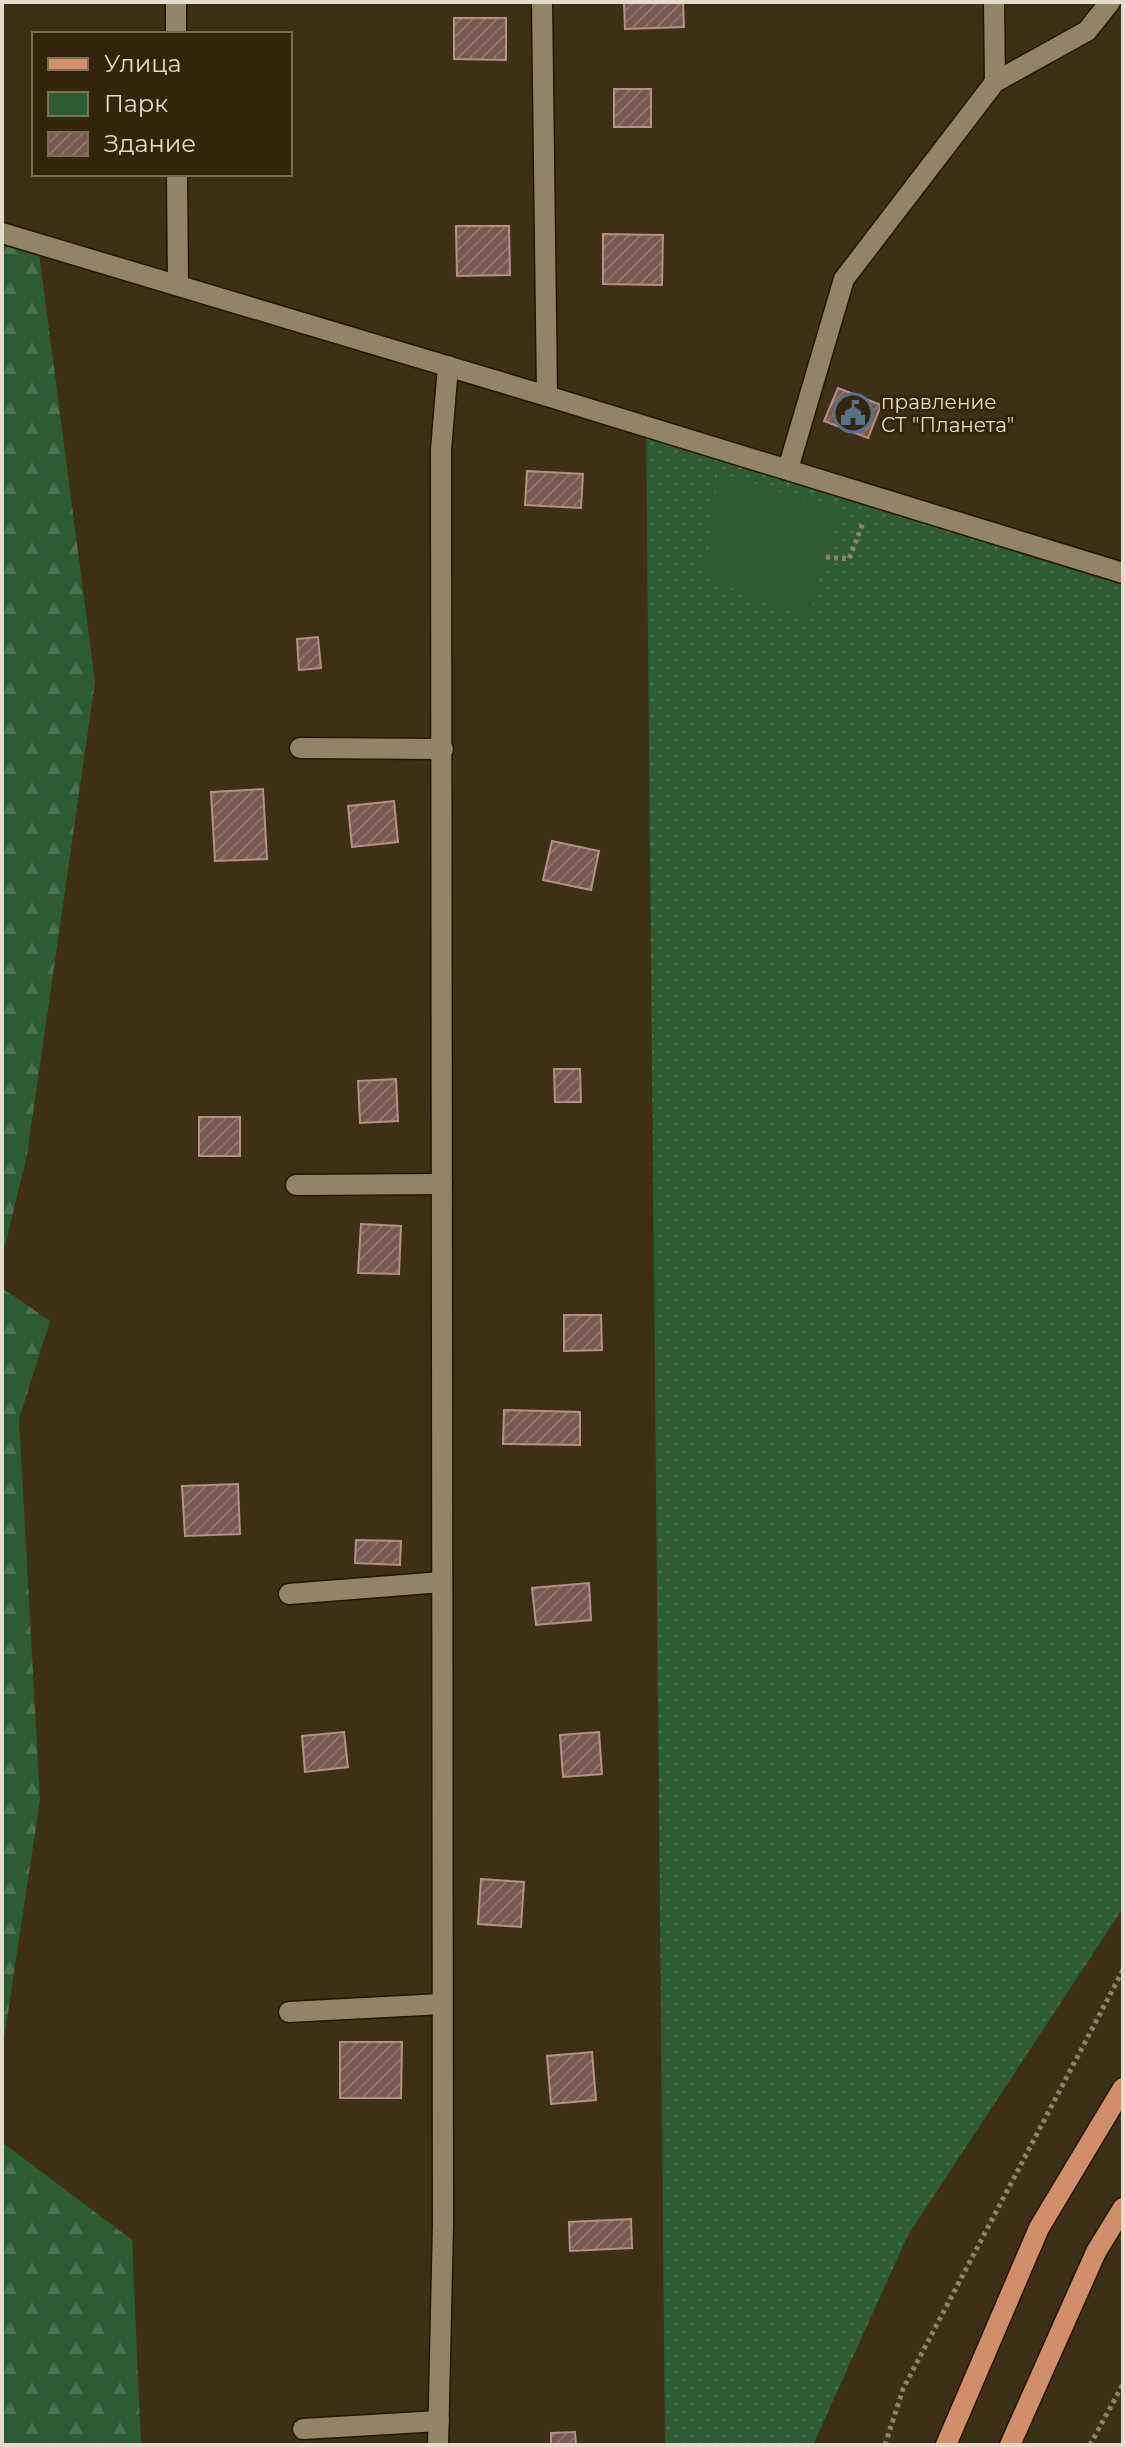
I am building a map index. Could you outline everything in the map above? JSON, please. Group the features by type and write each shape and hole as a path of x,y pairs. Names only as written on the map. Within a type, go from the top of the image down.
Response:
{"main road":[{"path":"946,2445 1039,2228 1123,2088"},
{"path":"1010,2445 1096,2252 1123,2208"}],"street":[{"path":"176,2 176,32"},
{"path":"542,2 547,396"},
{"path":"994,2 995,82"},
{"path":"788,469 844,279 995,82 1087,31 1110,2"},
{"path":"177,176 178,285"},
{"path":"2,233 1123,573"},
{"path":"438,2445 443,2225 441,450 448,366"},
{"path":"300,748 443,749"},
{"path":"296,1185 442,1184"},
{"path":"289,1594 442,1582"},
{"path":"289,2012 442,2004"},
{"path":"303,2429 439,2421"}],"path":[{"path":"826,557 849,559 873,496"},
{"path":"885,2445 903,2389 1123,1970"},
{"path":"1090,2445 1123,2384"}],"green space":[{"path":"2,245 39,253 95,682 27,1155 2,1258"},
{"path":"646,426 1123,573 1123,1908 908,2235 813,2445 665,2445"},
{"path":"718,472 840,510 808,618 705,577"},
{"path":"2,1288 50,1321 19,1419 40,1800 2,2052"},
{"path":"2,2142 132,2240 141,2445 2,2445"}],"building":[{"path":"624,2 683,2 684,27 625,29"},
{"path":"454,18 506,18 506,60 454,59"},
{"path":"614,89 651,89 651,127 614,127"},
{"path":"456,226 509,226 510,275 457,276"},
{"path":"603,234 663,235 662,285 603,284"},
{"name":"правление СТ \"Планета\"","path":"838,388 881,405 868,438 824,421"},
{"path":"527,471 583,474 581,508 525,505"},
{"path":"318,637 321,668 299,670 297,639"},
{"path":"263,789 267,859 215,861 211,792"},
{"path":"394,801 398,842 352,847 348,806"},
{"path":"552,841 599,851 591,890 543,880"},
{"path":"554,1069 580,1069 581,1102 555,1102"},
{"path":"396,1079 398,1121 360,1123 358,1081"},
{"path":"199,1117 240,1117 240,1156 199,1156"},
{"path":"361,1224 401,1226 399,1274 358,1273"},
{"path":"564,1315 601,1315 602,1350 564,1351"},
{"path":"504,1410 580,1412 580,1445 503,1444"},
{"path":"238,1484 240,1534 185,1536 182,1486"},
{"path":"356,1540 401,1541 400,1565 355,1563"},
{"path":"589,1583 591,1620 536,1625 532,1588"},
{"path":"344,1732 348,1767 305,1772 302,1736"},
{"path":"599,1732 602,1774 563,1777 560,1735"},
{"path":"481,1879 524,1882 521,1927 478,1924"},
{"path":"340,2042 402,2042 401,2098 340,2098"},
{"path":"592,2052 596,2100 551,2104 547,2056"},
{"path":"631,2219 632,2248 570,2251 569,2222"},
{"path":"575,2432 576,2445 551,2445 551,2433"}],"place":[{"name":"правление СТ \"Планета\"","path":"853,413"}]}
